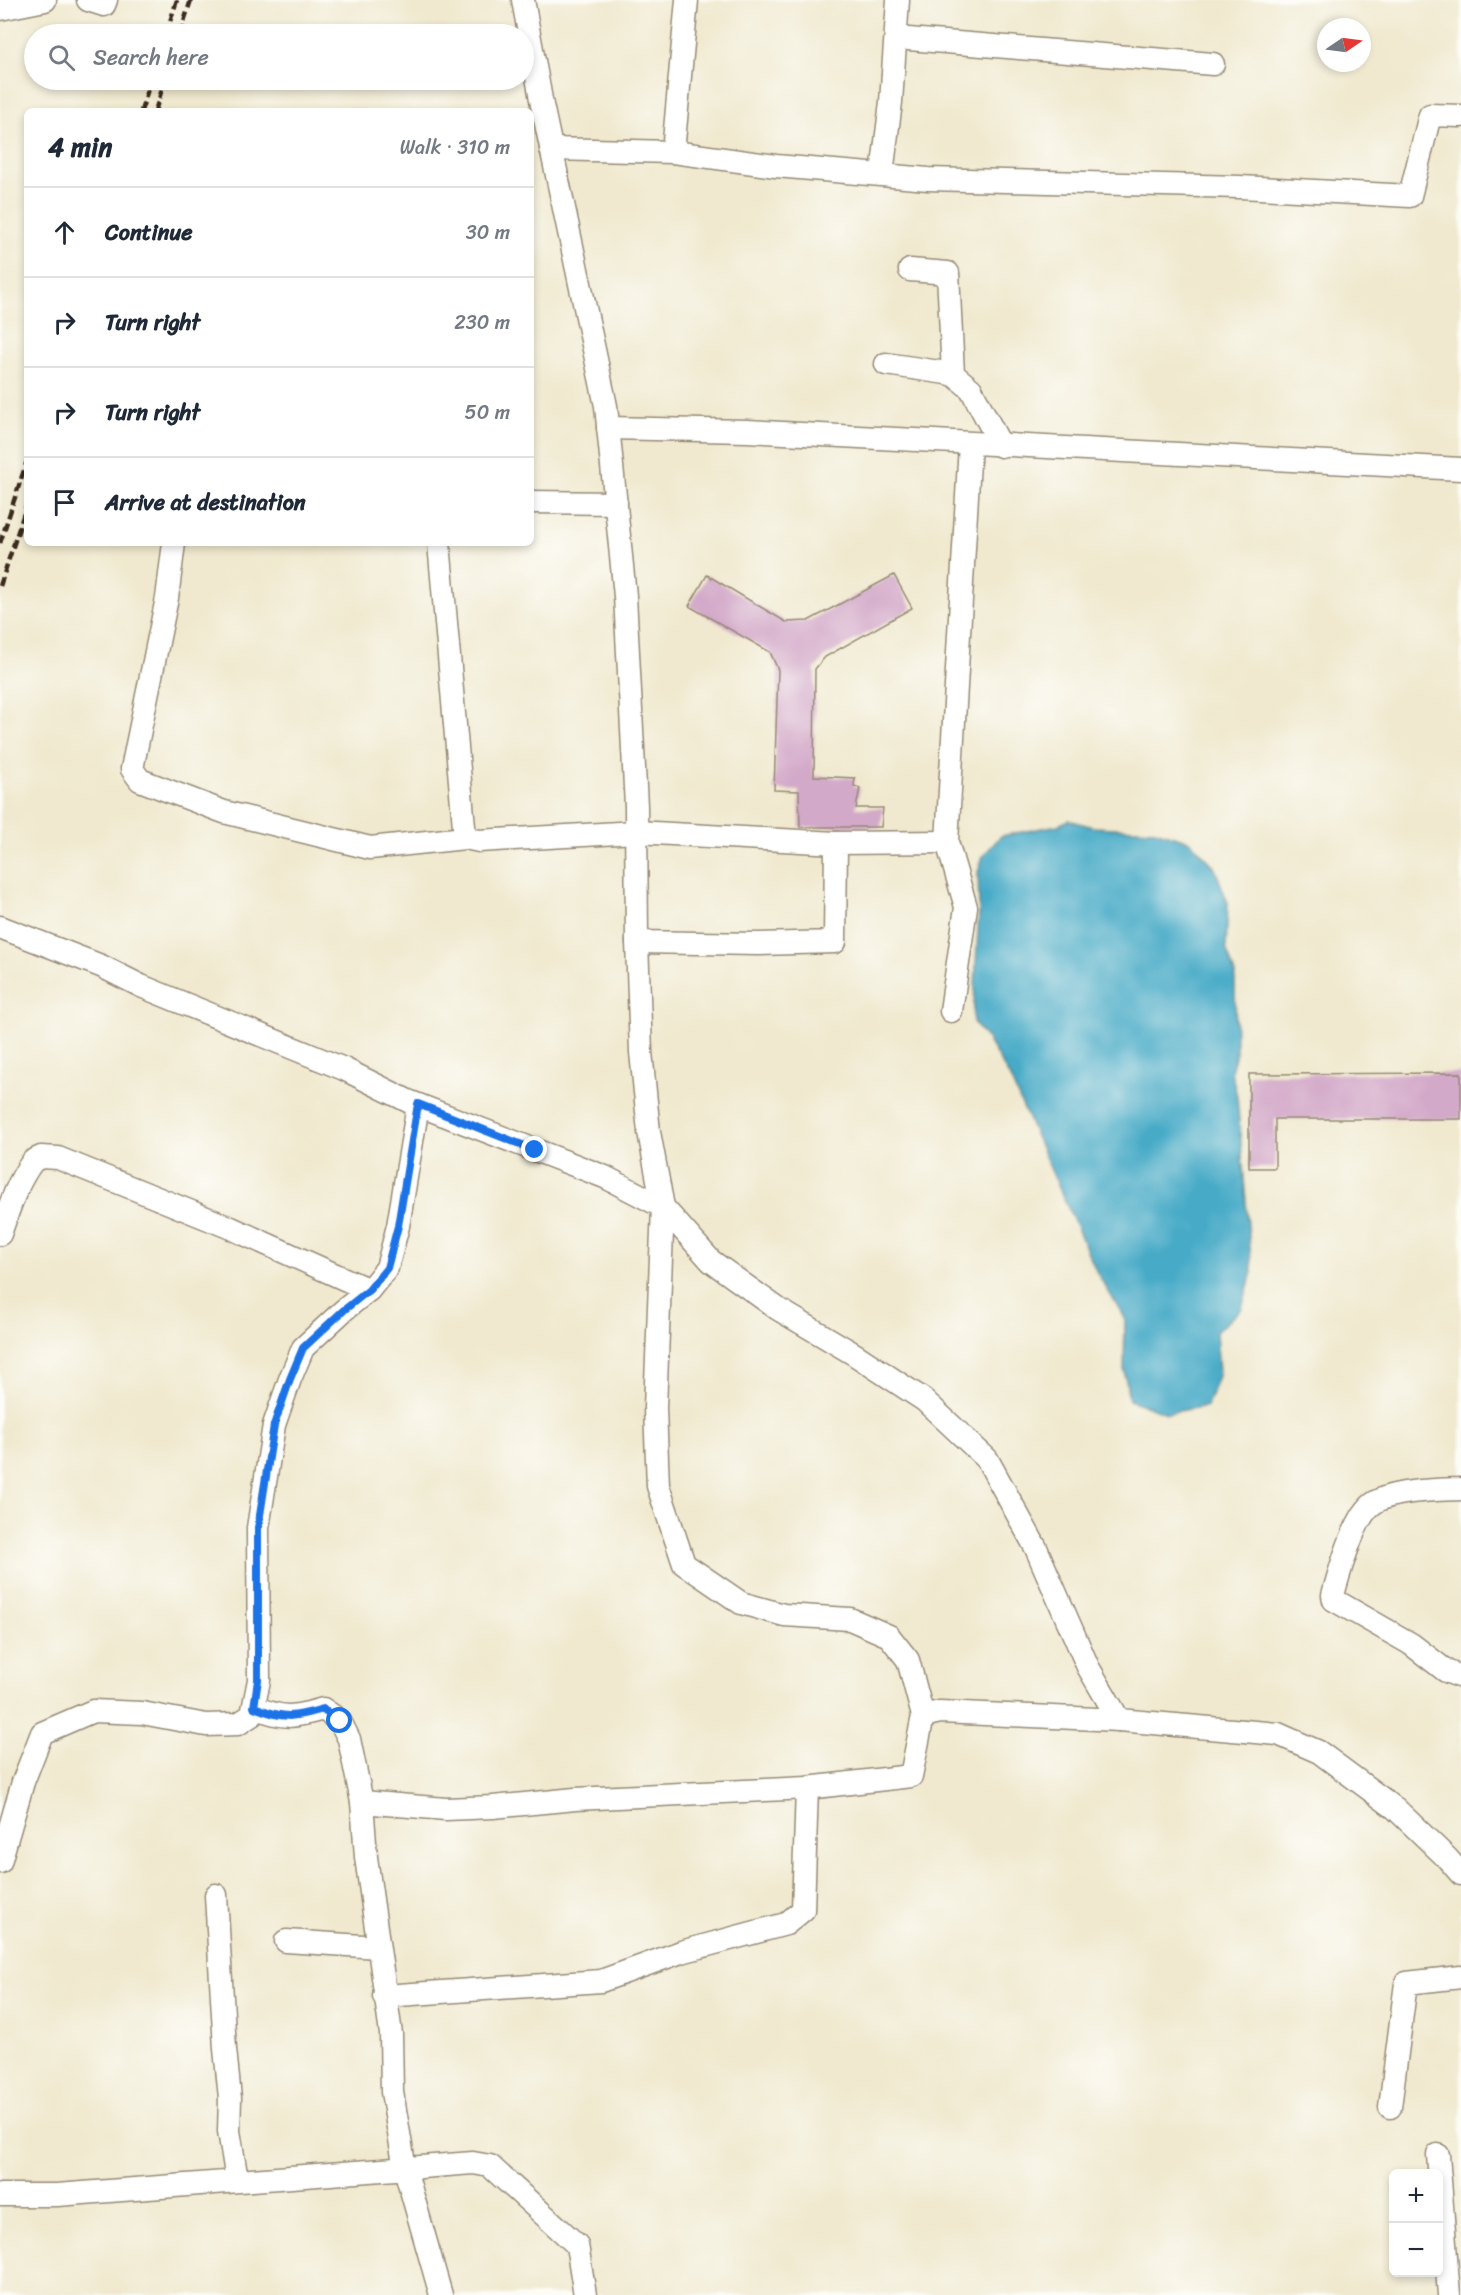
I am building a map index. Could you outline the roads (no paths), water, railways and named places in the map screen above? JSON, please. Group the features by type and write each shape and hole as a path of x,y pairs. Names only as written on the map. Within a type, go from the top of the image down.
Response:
{"street":[{"path":"0,9 45,0"},
{"path":"88,0 104,5 106,0"},
{"path":"523,0 528,24"},
{"path":"673,152 687,0"},
{"path":"882,174 891,102 898,0"},
{"path":"896,38 1213,64"},
{"path":"362,1802 446,1809 575,1799 807,1788 911,1776 923,1716 908,1660 889,1636 850,1619 784,1615 741,1603 684,1564 658,1486 655,1408 663,1207 649,1132 642,1064 637,942 636,832 625,596 606,406 534,59"},
{"path":"551,149 673,152 776,166 928,179 1240,187 1410,196 1430,115 1461,116"},
{"path":"910,270 948,273 953,374"},
{"path":"886,364 953,374 971,389 1001,446"},
{"path":"608,428 747,431 1461,469"},
{"path":"951,1011 966,907 947,842 970,444"},
{"path":"534,502 616,503"},
{"path":"174,546 167,598 132,770 140,780 224,813 370,848 465,838 480,841 636,832 836,843 947,842"},
{"path":"439,546 465,838"},
{"path":"637,942 758,944 835,942 836,843"},
{"path":"0,927 101,966 141,986 344,1069 418,1104 605,1177 663,1207 711,1261 778,1310 854,1354 924,1400 987,1458 1036,1548 1088,1667 1119,1720"},
{"path":"1,1854 23,1782 42,1732 93,1712 142,1713 206,1725 238,1724 252,1715 258,1680 258,1528 274,1425 303,1348 369,1290 387,1268 398,1226 418,1104"},
{"path":"0,1234 26,1170 33,1161 50,1156 231,1228 369,1290"},
{"path":"1461,1489 1406,1493 1375,1501 1365,1510 1353,1536 1333,1596 1334,1600 1411,1644 1446,1671 1461,1677"},
{"path":"254,1707 278,1717 300,1716 323,1709 340,1721 349,1739 362,1802 366,1857 391,2034 392,2092 405,2169 441,2295"},
{"path":"923,1716 940,1712 1119,1720 1278,1734 1319,1752 1396,1809 1461,1874"},
{"path":"384,1996 601,1981 681,1952 786,1924 803,1910 807,1788"},
{"path":"216,1895 230,2098 229,2131 237,2180"},
{"path":"286,1941 378,1947"},
{"path":"1390,2107 1406,1983 1461,1977"},
{"path":"1438,2155 1449,2295"},
{"path":"0,2195 57,2195 473,2163 490,2166 577,2245 585,2295"}],"water":[{"path":"1069,820 1093,827 1155,830 1190,841 1214,866 1228,903 1226,948 1235,974 1236,1053 1231,1071 1237,1096 1252,1272 1242,1308 1216,1332 1219,1373 1207,1406 1167,1413 1129,1400 1124,1369 1125,1318 1097,1273 1009,1076 987,1039 973,1022 979,909 978,872 983,856 1001,836 1058,825"}],"railway":[{"path":"169,24 177,0"},
{"path":"183,24 191,0"},
{"path":"142,108 148,90"},
{"path":"156,108 162,90"},
{"path":"0,543 24,470"},
{"path":"0,586 24,513"}]}
